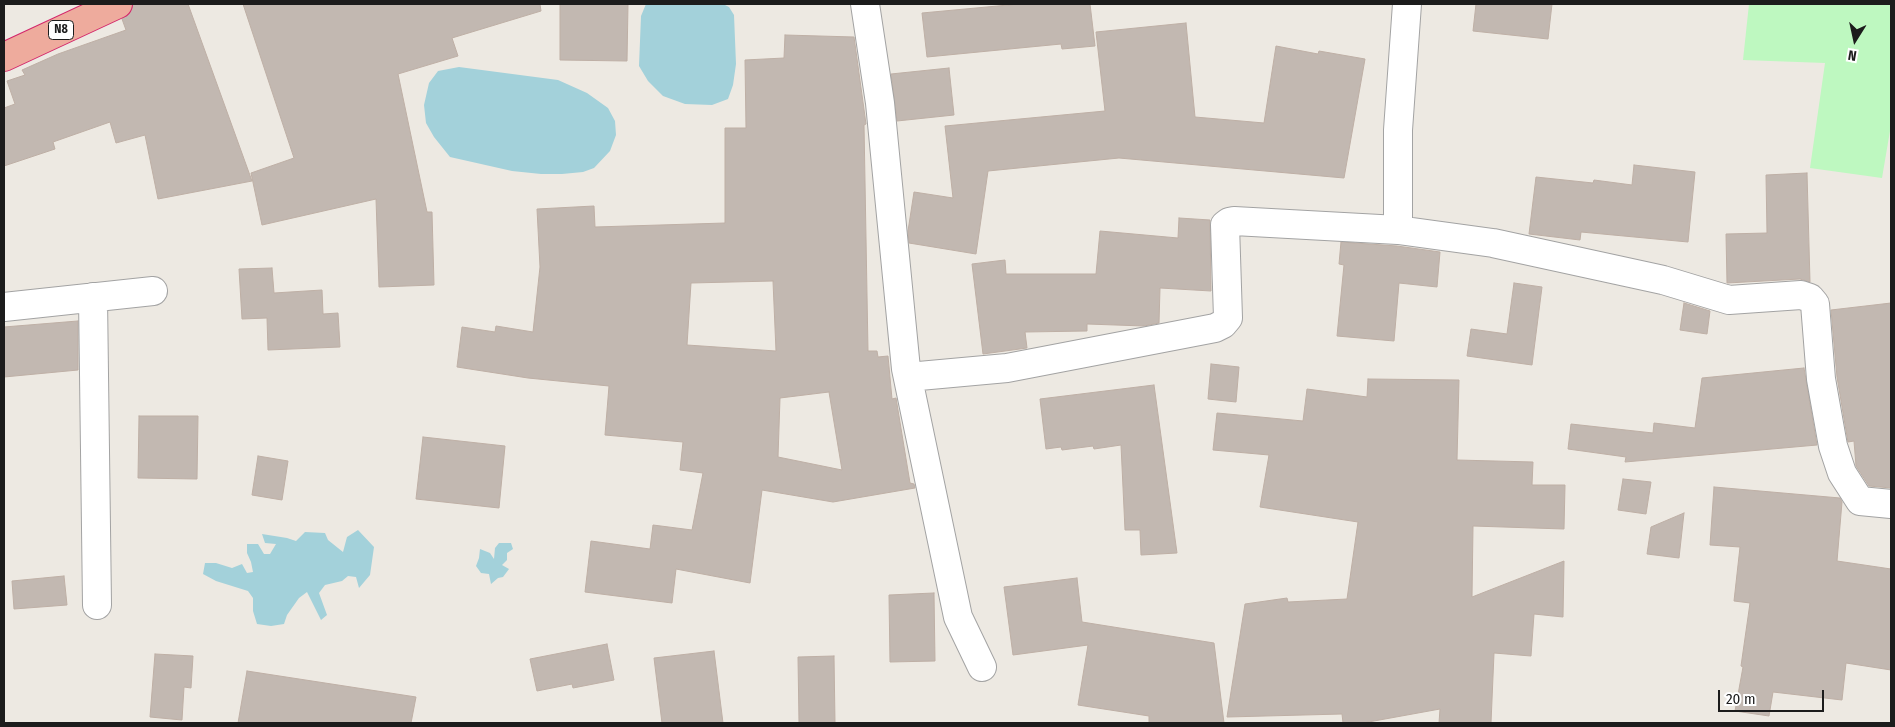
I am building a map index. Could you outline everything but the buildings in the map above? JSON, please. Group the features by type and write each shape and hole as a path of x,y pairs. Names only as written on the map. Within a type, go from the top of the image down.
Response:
{"highway":[{"name":"N8","path":"4,57 118,4"}],"street":[{"path":"865,4 880,103 908,377 958,617 982,667"},
{"path":"1398,230 1398,130 1408,4"},
{"path":"908,377 1007,368 1216,328 1228,318 1225,226 1234,220 1398,230 1502,245 1663,280 1729,300 1801,295 1810,298 1814,304 1822,378 1833,446 1842,472 1860,501 1891,504"},
{"path":"4,306 154,291"},
{"path":"93,297 96,605"}],"green space":[{"path":"1749,4 1891,4 1891,125 1882,178 1810,168 1825,63 1743,60"}],"water":[{"path":"646,4 723,4 729,7 734,15 736,64 733,85 728,99 712,105 685,104 663,96 648,81 639,66 641,16"},
{"path":"459,67 558,80 587,93 608,108 615,121 616,135 610,151 594,168 583,172 562,174 512,171 450,157 434,137 426,123 424,105 429,83 438,71"},
{"path":"358,530 374,547 370,575 359,588 356,577 348,576 342,581 325,585 319,593 327,615 321,620 307,592 299,598 287,615 284,624 271,626 257,624 253,611 253,598 248,591 216,581 203,574 205,563 216,563 232,568 242,564 247,573 253,572 247,553 247,544 258,544 264,554 270,554 276,544 265,543 262,534 296,541 305,532 325,533 328,540 343,552 347,537"},
{"path":"499,543 511,543 513,549 507,553 507,560 502,565 509,569 503,577 498,578 491,584 489,574 481,573 476,566 480,549 490,553 494,559 495,548"}]}
